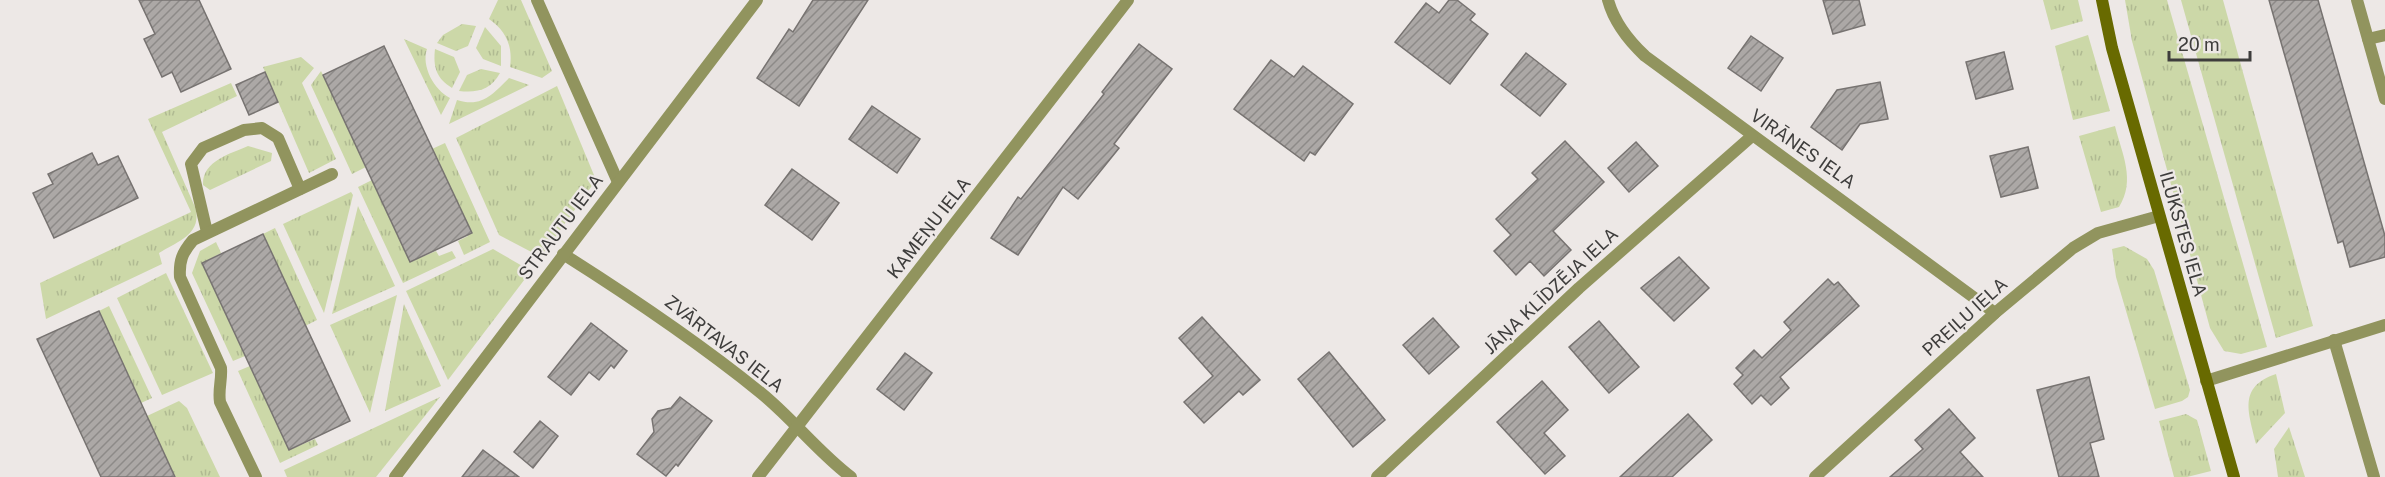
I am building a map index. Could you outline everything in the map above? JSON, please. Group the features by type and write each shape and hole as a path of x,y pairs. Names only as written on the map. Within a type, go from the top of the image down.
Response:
{"street":[{"path":"537,0 618,182"},
{"name":"STRAUTU IELA","path":"394,477 757,0"},
{"name":"KAMEŅU IELA","path":"758,477 1128,0"},
{"name":"VIRĀNES IELA","path":"1608,0 1611,14 1634,46 1752,136 1838,196 1995,312"},
{"name":"ILŪKSTES IELA","path":"2102,0 2112,48 2234,477"},
{"path":"2357,0 2385,99"},
{"path":"2368,39 2385,35"},
{"path":"207,232 191,164 203,148 244,130 262,128 278,138 300,189"},
{"name":"JĀŅA KLĪDZĒJA IELA","path":"1377,477 1579,288 1752,136"},
{"path":"256,477 220,402 218,389 222,378 221,368 180,277 179,264 183,252 193,240 332,174"},
{"name":"PREIĻU IELA","path":"1815,477 1995,312 2073,248 2098,233 2159,216"},
{"name":"ZVĀRTAVAS IELA","path":"563,254 654,311 761,393 799,427 827,459 850,477"},
{"path":"2206,381 2385,325"},
{"path":"2334,340 2374,477"}],"green space":[{"path":"498,0 521,0 552,71 542,78 510,67 511,59 507,40 500,29 489,19"},
{"path":"2043,0 2078,0 2083,21 2051,30"},
{"path":"2125,0 2167,0 2267,347 2241,354 2224,351 2210,328 2132,41"},
{"path":"2181,0 2223,0 2313,326 2276,338"},
{"path":"462,24 476,26 468,46 456,51 437,43 443,35"},
{"path":"485,27 501,46 501,66 483,59 476,48"},
{"path":"2088,35 2110,111 2073,120 2055,46"},
{"path":"404,39 427,49 426,63 430,77 450,98 441,115"},
{"path":"435,49 454,57 460,72 452,88 442,80 437,72"},
{"path":"301,57 314,68 302,83 336,159 309,173 263,67"},
{"path":"481,69 500,73 488,87 459,91 467,75"},
{"path":"321,71 366,167 352,174 311,85"},
{"path":"509,78 529,85 449,124 457,100 480,101 492,94"},
{"path":"231,83 237,96 162,132 195,207 197,216 192,230 187,236 159,253 162,264 46,319 40,283 191,212 148,119"},
{"path":"557,86 596,180 541,257 499,235 456,138"},
{"path":"2115,126 2126,167 2127,187 2119,207 2101,212 2079,136"},
{"path":"445,143 490,242 464,255 458,241 468,236 432,149"},
{"path":"248,146 272,153 271,161 210,190 203,185 207,170 212,164"},
{"path":"372,180 410,262 436,251 439,256 452,251 456,258 403,283 358,187"},
{"path":"351,192 353,195 324,313 283,224"},
{"path":"358,206 395,286 332,314"},
{"path":"275,228 317,320 305,326 263,234"},
{"path":"216,242 221,253 202,263 245,356 233,361 192,273 200,251"},
{"path":"2124,246 2147,259 2154,270 2190,390 2188,397 2182,401 2155,409 2116,277 2112,249"},
{"path":"493,249 531,271 448,380 406,291"},
{"path":"166,273 213,373 162,395 117,298"},
{"path":"397,295 370,413 330,325"},
{"path":"404,304 441,386 385,411"},
{"path":"109,306 152,398 141,403 99,311"},
{"path":"250,366 289,450 315,439 318,445 280,463 238,371"},
{"path":"2276,374 2285,413 2256,444 2249,412 2251,394 2255,386"},
{"path":"440,397 376,477 287,477 284,470"},
{"path":"179,401 187,408 220,477 175,477 147,416"},
{"path":"2186,414 2197,420 2211,471 2187,477 2174,477 2159,421"},
{"path":"2289,427 2305,477 2278,477 2274,449"}],"building":[{"path":"139,0 199,0 231,69 181,92 172,72 162,77 144,39 155,34"},
{"path":"813,0 868,0 799,106 757,78 789,29 793,32"},
{"path":"1449,0 1457,0 1475,14 1470,20 1488,34 1450,84 1395,42 1426,3 1439,13"},
{"path":"1823,0 1859,0 1865,25 1833,34"},
{"path":"2269,0 2318,0 2385,236 2385,257 2350,267 2343,241 2338,243"},
{"path":"1751,36 1783,58 1761,91 1728,68"},
{"path":"1139,44 1172,69 1114,144 1119,148 1078,199 1063,187 1018,255 991,238 1018,197 1021,199 1104,94 1102,92"},
{"path":"384,46 472,233 410,262 323,75"},
{"path":"2004,52 2013,89 1976,99 1966,62"},
{"path":"1526,53 1566,84 1540,116 1501,85"},
{"path":"1271,60 1294,77 1303,66 1353,104 1315,155 1310,152 1304,161 1234,109"},
{"path":"265,72 278,102 249,115 236,85"},
{"path":"1880,82 1888,119 1860,124 1842,150 1811,127 1837,90"},
{"path":"872,106 920,139 897,173 849,139"},
{"path":"1565,141 1604,182 1553,231 1571,250 1544,276 1530,261 1516,275 1494,251 1511,235 1496,219 1538,179 1532,173"},
{"path":"1636,142 1658,166 1629,192 1608,168"},
{"path":"2028,147 2038,188 2001,197 1990,156"},
{"path":"92,153 98,165 118,156 138,198 54,238 33,193 53,184 48,174"},
{"path":"792,169 839,203 812,240 765,205"},
{"path":"263,234 350,421 289,450 202,263"},
{"path":"1679,257 1709,288 1674,321 1641,288"},
{"path":"1828,279 1834,285 1838,282 1859,306 1780,377 1789,388 1771,405 1761,395 1752,404 1734,384 1743,375 1736,368 1754,350 1762,358 1791,330 1784,322"},
{"path":"99,311 175,477 101,477 37,339"},
{"path":"1202,317 1260,380 1243,395 1239,391 1204,423 1184,402 1213,376 1179,338"},
{"path":"1433,318 1459,347 1429,374 1403,345"},
{"path":"1599,321 1639,367 1609,393 1569,347"},
{"path":"591,323 627,351 614,368 611,365 599,380 589,372 571,395 548,377"},
{"path":"1329,352 1385,420 1353,447 1298,379"},
{"path":"905,353 932,373 904,410 877,389"},
{"path":"2089,377 2104,439 2090,443 2099,477 2059,477 2037,390"},
{"path":"1542,381 1568,410 1544,433 1565,456 1545,474 1497,422"},
{"path":"680,397 712,421 678,466 676,464 666,476 637,454 654,432 652,419 658,411 671,408"},
{"path":"1949,409 1975,438 1960,452 1983,477 1890,477 1923,449 1915,440"},
{"path":"1688,414 1712,440 1672,477 1620,477"},
{"path":"540,421 558,436 533,468 514,452"},
{"path":"483,450 519,477 462,477"}]}
